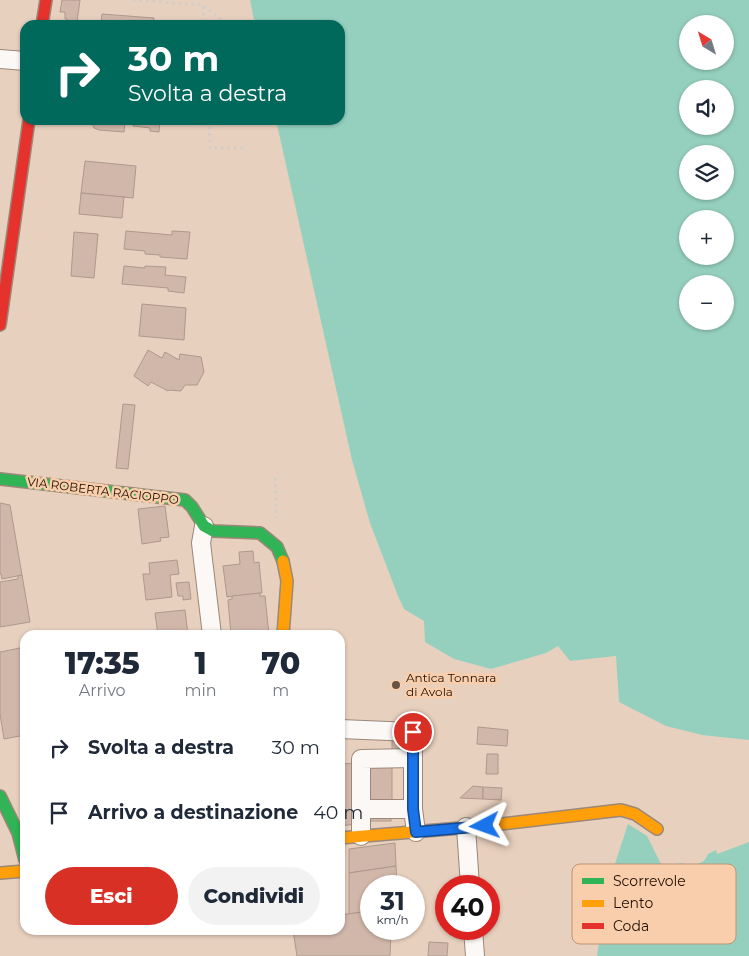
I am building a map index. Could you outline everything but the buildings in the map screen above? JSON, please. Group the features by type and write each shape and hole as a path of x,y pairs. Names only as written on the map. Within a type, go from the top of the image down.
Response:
{"street":[{"path":"43,20 46,0"},
{"path":"0,58 20,60"},
{"path":"0,325 28,125"},
{"name":"VIA ROBERTA RACIOPPO","path":"0,479 185,500 192,507 204,526"},
{"path":"211,630 201,543 204,526 213,531 260,533 276,546 282,556 287,581 283,630"},
{"path":"345,729 413,732 413,809 416,832"},
{"path":"361,836 361,759 413,758"},
{"path":"0,796 20,841"},
{"path":"361,809 413,809"},
{"path":"345,838 485,826 621,810 635,814 657,829"},
{"path":"466,827 469,875"},
{"path":"0,873 20,871"},
{"path":"474,940 475,956"}],"path":[{"path":"133,0 203,5 222,20"},
{"path":"203,5 204,20"},
{"path":"209,125 210,148 246,148"},
{"path":"275,478 276,546"}],"water":[{"path":"250,0 749,0 749,740 702,735 666,726 619,702 616,656 570,661 558,646 546,653 491,669 454,659 425,642 424,621 404,609 370,523 352,460 277,125 345,125 345,20 254,20"},
{"path":"628,824 647,836 661,864 615,864"},
{"path":"749,842 749,956 597,956 599,944 736,944 736,864 697,864 704,861 708,854 716,850 717,854"}],"traffic: fast":[{"path":"0,479 185,500 192,507 204,526 213,531 260,533 277,547 283,561"},
{"path":"0,796 20,841"}],"traffic: slow":[{"path":"283,561 287,581 283,630"},
{"path":"345,838 485,826 621,810 635,814 657,829"},
{"path":"0,873 20,871"}],"traffic: jam":[{"path":"43,20 46,0"},
{"path":"0,325 28,125"}],"place":[{"name":"Antica Tonnara di Avola","path":"396,685"}],"route":[{"path":"413,732 413,809 416,832 485,826"}]}
